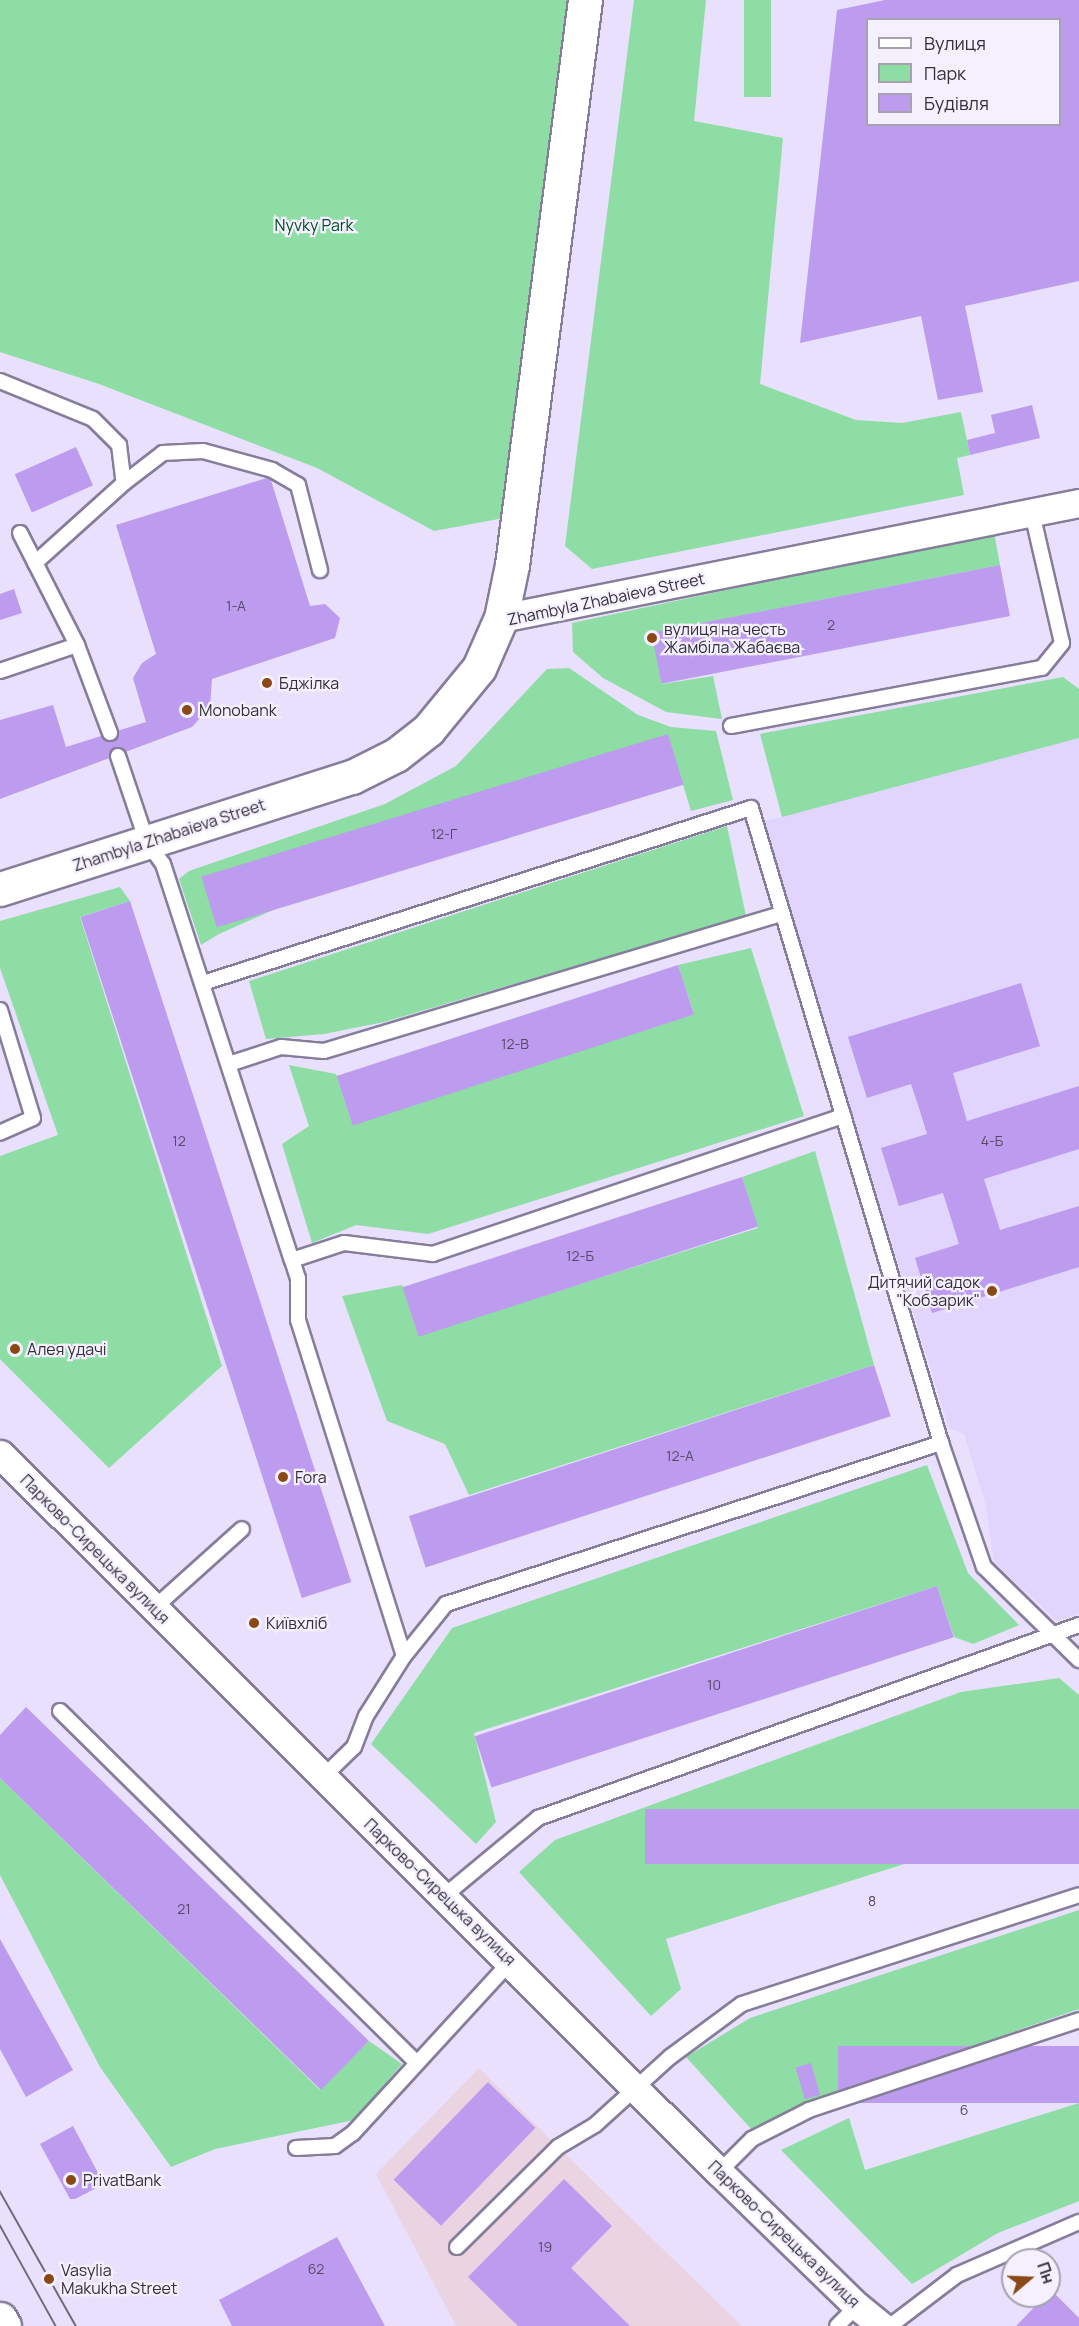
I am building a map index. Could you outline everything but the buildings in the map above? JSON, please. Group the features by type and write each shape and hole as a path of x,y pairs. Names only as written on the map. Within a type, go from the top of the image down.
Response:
{"street":[{"path":"501,618 514,554 585,0"},
{"name":"Zhambyla Zhabaieva Street","path":"0,889 352,777 396,755 428,730 479,668 501,618 1079,503"},
{"name":"Парково-Сирецька вулиця","path":"0,1454 443,1897 511,1961 719,2172 857,2306 882,2326"},
{"path":"0,2319 4,2326"}],"lane":[{"path":"0,381 93,418 120,445 124,483"},
{"path":"35,563 124,483 163,453 203,451 272,470 298,485 320,570"},
{"path":"731,726 1042,668 1062,643 1032,513"},
{"path":"20,534 77,645 110,733"},
{"path":"0,672 77,645"},
{"path":"118,756 147,842 163,864 298,1278 298,1320 404,1656"},
{"path":"203,983 751,808 780,914 941,1443 984,1567 1079,1660"},
{"path":"229,1064 281,1047 324,1051 780,914"},
{"path":"0,1010 33,1118 0,1133"},
{"path":"292,1260 344,1243 433,1254 843,1116"},
{"path":"323,1777 354,1747 366,1716 404,1656 446,1604 941,1443"},
{"path":"154,1608 242,1529"},
{"path":"443,1897 538,1818 1079,1625"},
{"path":"60,1711 417,2063"},
{"path":"457,2247 558,2147 595,2125 670,2056 742,2004 1079,1895"},
{"path":"296,2148 334,2146 352,2133 511,1961"},
{"path":"719,2172 752,2139 809,2110 1079,2020"},
{"path":"890,2326 957,2275 1079,2222"},
{"path":"837,2326 857,2306"}],"shaded area":[{"name":"Дитячий садок \"Кобзарик\"","path":"1079,738 1079,1613 1057,1621 994,1562 986,1506 964,1434 949,1428 762,822"},
{"path":"479,2068 742,2326 456,2326 376,2174"}],"green space":[{"name":"Nyvky Park","path":"0,0 569,0 504,518 434,531 317,468 99,384 0,352"},
{"path":"634,0 706,0 694,121 783,138 760,384 856,420 902,423 961,412 970,455 957,458 964,495 592,569 565,546"},
{"path":"744,0 771,0 771,97 744,97"},
{"path":"994,533 1000,565 652,633 662,684 713,676 722,719 666,712 603,678 573,652 572,623"},
{"path":"569,668 638,715 671,727 716,731 733,800 691,811 668,735 219,934 201,945 179,879 189,871 385,804 456,766 547,669"},
{"path":"1063,677 1079,689 1079,738 782,817 760,734"},
{"path":"727,826 746,916 384,1022 324,1034 266,1039 249,981"},
{"path":"120,887 130,901 80,917 222,1366 109,1468 0,1359 0,1156 58,1135 0,968 0,921"},
{"path":"751,948 804,1116 428,1234 356,1225 312,1243 282,1144 309,1126 289,1065 336,1074 352,1123 694,1014 678,965"},
{"path":"815,1151 874,1365 469,1495 445,1444 387,1421 342,1296 402,1285 418,1335 758,1228 742,1177"},
{"path":"927,1465 968,1573 1019,1625 973,1644 954,1637 937,1586 474,1733 496,1822 476,1844 371,1744 452,1628"},
{"path":"1059,1678 1079,1695 1079,1809 666,1939 681,1989 651,2016 519,1872 555,1840 961,1692"},
{"path":"0,1778 320,2090 369,2041 402,2064 354,2120 215,2149 171,2167 100,2067 0,1875"},
{"path":"1079,1910 1079,2009 808,2103 752,2130 686,2057 750,2018"},
{"path":"1079,2103 1079,2201 998,2233 912,2284 781,2150 849,2118 865,2170"}],"tram line":[{"path":"0,2191 76,2326"},
{"path":"0,2225 56,2326"}],"place":[{"name":"вулиця на честь Жамбіла Жабаєва","path":"652,638"},
{"name":"Бджілка","path":"267,683"},
{"name":"Monobank","path":"187,710"},
{"name":"Дитячий садок \"Кобзарик\"","path":"992,1291"},
{"name":"Алея удачі","path":"15,1349"},
{"name":"Fora","path":"283,1477"},
{"name":"Київхліб","path":"254,1623"},
{"name":"PrivatBank","path":"71,2180"},
{"name":"Vasylia Makukha Street","path":"49,2279"}]}
